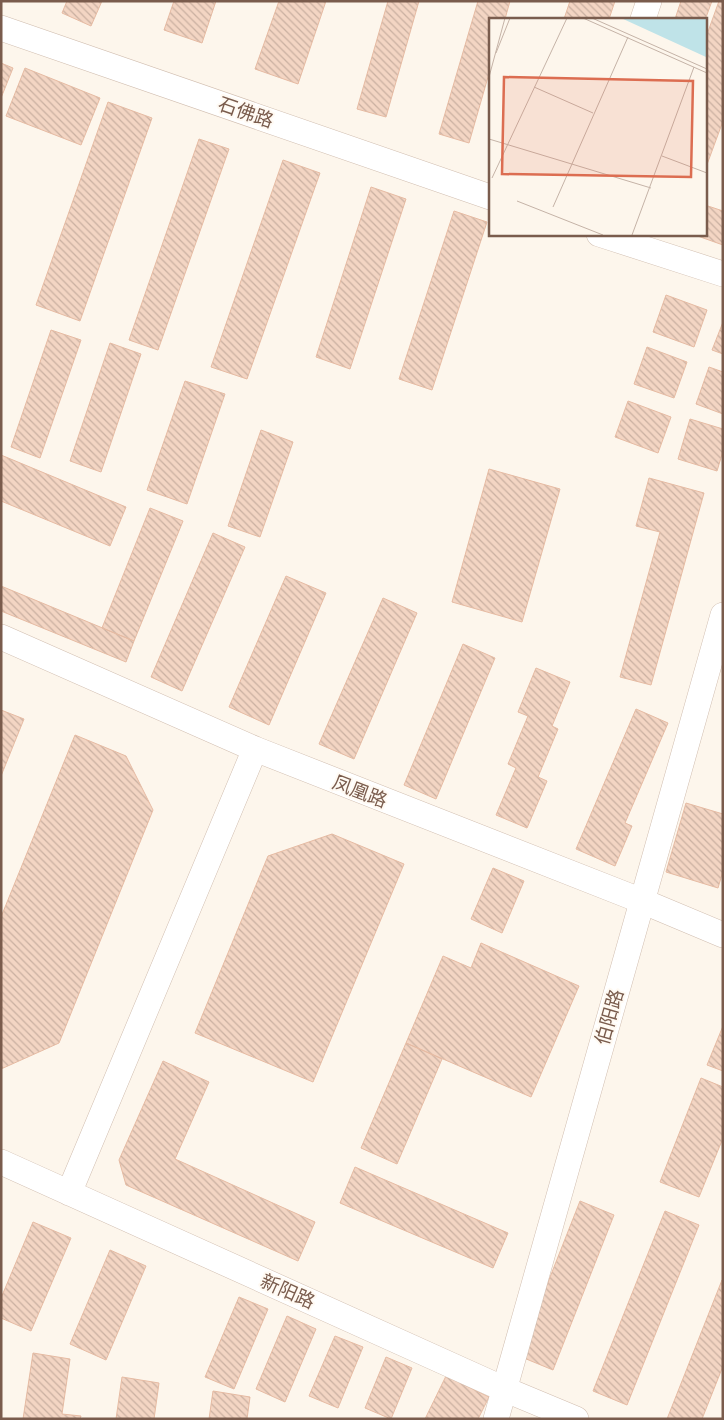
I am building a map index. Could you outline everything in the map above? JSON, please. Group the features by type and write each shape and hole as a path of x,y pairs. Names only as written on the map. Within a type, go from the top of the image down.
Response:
{"street":[{"path":"643,18 650,1"},
{"name":"石佛路","path":"1,28 489,197"},
{"path":"602,235 723,274"},
{"name":"伯阳路","path":"496,1419 723,615"},
{"name":"凤凰路","path":"1,637 255,749 642,901 723,935"},
{"path":"69,1192 255,749"},
{"name":"新阳路","path":"1,1162 504,1389 576,1419"}],"building":[{"path":"67,1 102,1 91,26 62,13"},
{"path":"174,1 216,1 202,43 164,30"},
{"path":"279,1 326,1 298,84 255,69"},
{"path":"388,1 419,1 386,117 357,109"},
{"path":"478,1 510,1 505,18 489,18 489,73 469,143 439,134"},
{"path":"570,1 615,1 609,18 564,18"},
{"path":"681,1 712,1 706,18 675,18"},
{"path":"719,1 723,1 723,121 706,167 706,37"},
{"path":"1,63 13,68 1,98"},
{"path":"25,68 100,98 81,145 6,116"},
{"path":"108,102 152,118 80,321 36,305"},
{"path":"199,139 229,149 158,350 129,340"},
{"path":"283,160 320,173 247,379 211,367"},
{"path":"371,187 406,199 350,369 316,357"},
{"path":"706,205 723,211 723,245 695,235 706,235"},
{"path":"454,211 487,222 432,390 399,379"},
{"path":"666,295 707,310 694,347 653,332"},
{"path":"723,322 723,354 712,350"},
{"path":"51,330 81,340 40,458 11,447"},
{"path":"110,343 141,354 101,472 70,461"},
{"path":"647,347 687,362 674,398 634,384"},
{"path":"709,367 723,372 723,414 696,404"},
{"path":"185,381 225,394 187,504 147,490"},
{"path":"628,401 671,417 658,453 615,437"},
{"path":"690,419 723,429 723,451 717,471 678,459"},
{"path":"261,430 293,442 260,537 228,526"},
{"path":"1,455 126,507 110,546 1,501"},
{"path":"489,469 560,489 522,622 452,602"},
{"path":"649,478 704,493 651,685 620,677 660,532 636,526"},
{"path":"150,508 183,521 134,641 102,628"},
{"path":"213,533 245,547 182,691 151,677"},
{"path":"286,576 326,593 269,725 229,707"},
{"path":"1,586 134,641 126,662 1,611"},
{"path":"383,598 417,613 354,759 319,744"},
{"path":"463,644 495,658 436,799 404,785"},
{"path":"536,668 570,682 552,726 558,729 538,777 547,781 527,828 496,815 516,768 508,764 528,716 518,712"},
{"path":"636,709 668,723 625,823 632,826 615,866 576,849"},
{"path":"1,710 24,719 1,776"},
{"path":"75,735 126,756 153,810 59,1043 1,1069 1,917"},
{"path":"686,803 723,814 723,871 718,888 666,872"},
{"path":"332,834 404,864 313,1082 195,1033 268,856"},
{"path":"493,868 524,881 502,933 471,919"},
{"path":"481,943 579,986 531,1097 406,1043 443,956 471,968"},
{"path":"723,1026 723,1071 707,1065"},
{"path":"406,1043 442,1059 397,1164 361,1148"},
{"path":"163,1061 209,1082 175,1159 315,1222 298,1261 126,1185 119,1160"},
{"path":"701,1078 723,1087 723,1138 699,1197 660,1182"},
{"path":"355,1167 508,1233 493,1268 340,1203"},
{"path":"580,1201 614,1215 553,1370 519,1356"},
{"path":"665,1211 699,1225 627,1405 593,1391"},
{"path":"33,1222 71,1238 31,1331 1,1318 1,1298"},
{"path":"110,1250 146,1266 106,1360 70,1344"},
{"path":"722,1280 723,1366 702,1419 667,1419"},
{"path":"239,1297 268,1309 234,1389 205,1377"},
{"path":"287,1316 316,1329 285,1402 256,1389"},
{"path":"335,1336 363,1347 338,1408 309,1396"},
{"path":"33,1353 70,1359 62,1414 81,1416 80,1419 23,1419"},
{"path":"386,1357 412,1368 391,1419 365,1408"},
{"path":"446,1376 489,1397 478,1419 425,1419"},
{"path":"122,1377 159,1383 154,1419 116,1419"},
{"path":"213,1391 250,1397 247,1419 209,1419"}]}
